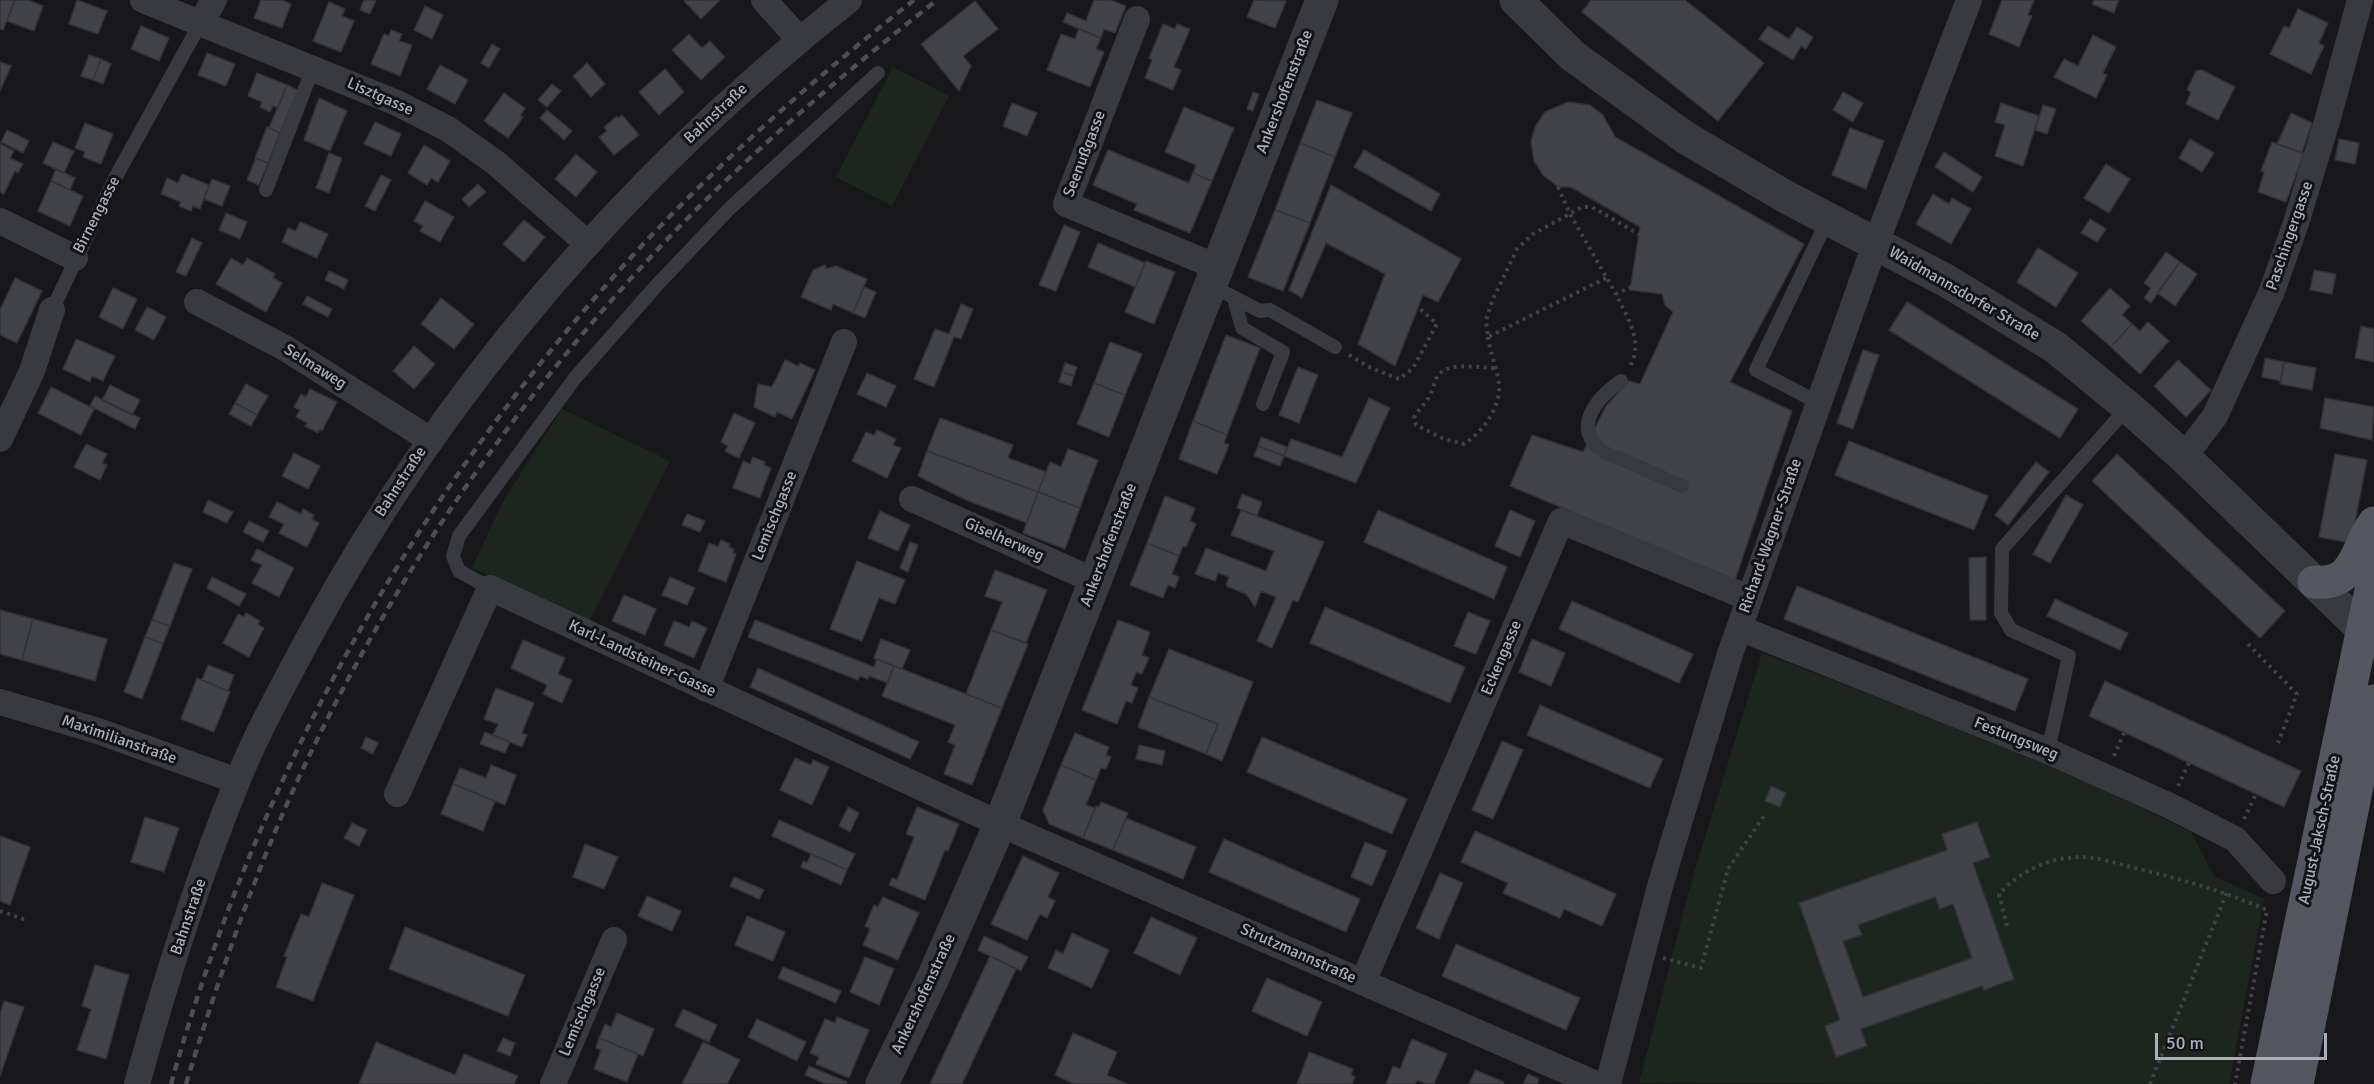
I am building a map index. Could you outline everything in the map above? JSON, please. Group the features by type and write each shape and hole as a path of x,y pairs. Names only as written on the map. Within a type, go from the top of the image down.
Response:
{"main road":[{"path":"2313,582 2325,583 2344,576 2352,568 2374,523"},
{"name":"August-Jaksch-Straße","path":"2267,1084 2368,635 2374,576"},
{"name":"August-Jaksch-Straße","path":"2297,1084 2374,701"},
{"path":"2348,828 2364,812 2374,786"}],"street":[{"name":"Lisztgasse","path":"143,0 397,103 448,129 496,162 588,244"},
{"name":"Birnengasse","path":"200,24 214,0"},
{"path":"764,0 800,39"},
{"name":"Bahnstraße","path":"137,1084 185,926 237,781 274,701 342,575 429,439 473,380 639,187 721,108 849,0"},
{"name":"Ankershofenstraße","path":"882,1084 932,980 1000,824 1095,581 1220,283 1322,0"},
{"name":"Waidmannsdorfer Straße","path":"1516,0 1573,56 1686,138 1786,197 1947,280 2055,347 2184,457 2368,635"},
{"name":"Richard-Wagner-Straße","path":"1608,1084 1690,782 1739,628 1876,243 1968,0"},
{"name":"Paschingergasse","path":"2184,457 2215,416 2272,291 2300,212 2360,0"},
{"name":"Seenußgasse","path":"1137,19 1066,204 1220,283"},
{"path":"0,221 75,258"},
{"name":"Selmaweg","path":"197,302 285,348 429,439"},
{"name":"Birnengasse","path":"0,439 32,371 52,310"},
{"name":"Lemischgasse","path":"706,689 844,342"},
{"name":"Giselherweg","path":"912,499 1095,581"},
{"name":"Eckengasse","path":"1363,982 1561,521 1749,598"},
{"path":"397,794 490,588"},
{"name":"Karl-Landsteiner-Gasse","path":"490,588 1000,824"},
{"name":"Festungsweg","path":"1739,628 2115,780 2235,839 2273,881"},
{"name":"Maximilianstraße","path":"0,702 98,731 237,781"},
{"name":"Strutzmannstraße","path":"1000,824 1596,1084"},
{"name":"Lemischgasse","path":"553,1084 614,940"}],"lane":[{"name":"Birnengasse","path":"52,310 114,180 200,24"},
{"path":"266,190 313,68"},
{"path":"490,588 459,571 453,556 459,536 575,378 656,286 729,209 878,73"},
{"path":"1819,403 1756,370 1828,219"},
{"path":"1220,283 1260,311 1270,310 1335,347"},
{"path":"1220,283 1242,328 1283,352 1263,404"},
{"path":"1621,381 1603,394 1593,408 1588,420 1588,432 1603,452 1682,486"},
{"path":"2048,751 2069,656 2011,630 2001,612 2002,549 2128,407"}],"path":[{"path":"1558,186 1570,214 1616,294 1635,334 1637,345 1633,362 1621,381"},
{"path":"1495,368 1450,368 1440,373 1430,396 1417,411 1414,418 1416,425 1455,443 1464,444 1472,439 1491,417 1499,386 1486,320 1517,249 1533,234 1582,207 1592,207 1642,236 1638,284 1616,294"},
{"path":"1488,337 1606,278"},
{"path":"1335,347 1371,368 1399,379 1413,368 1437,324 1418,307"},
{"path":"2248,644 2297,694 2278,743"},
{"path":"1642,953 1701,968 1728,869 1766,813"},
{"path":"2007,926 1999,894 2012,880 2046,861 2082,856 2228,892 2267,910 2235,1084"},
{"path":"2150,1084 2228,892"},
{"path":"0,911 26,920"}],"shaded area":[{"path":"893,67 949,96 892,206 836,177"},
{"path":"562,409 670,461 589,622 472,568 503,501"},
{"path":"1762,653 2052,765 2191,832 2214,876 2264,899 2229,1084 1639,1083 1693,876"}],"building":[{"path":"0,0 15,0 3,30 0,29"},
{"path":"15,0 28,0 43,6 34,31 7,21"},
{"path":"77,0 107,11 98,34 69,24"},
{"path":"261,0 282,0 291,4 282,28 254,18"},
{"path":"364,0 376,0 370,14 360,10"},
{"path":"685,0 720,0 701,19"},
{"path":"1094,0 1110,0 1126,6 1115,33 1104,29 1101,38 1063,22 1067,13 1086,21"},
{"path":"1254,0 1286,1 1275,28 1247,17"},
{"path":"1591,0 1685,0 1764,63 1718,121 1582,12"},
{"path":"2002,0 2034,0 2028,15 2032,16 2019,47 1989,34"},
{"path":"2094,0 2119,0 2114,13 2092,4"},
{"path":"975,1 998,29 963,56 971,66 959,91 921,44"},
{"path":"329,2 345,9 342,16 354,21 341,52 313,41"},
{"path":"425,6 443,15 432,39 414,30"},
{"path":"2298,9 2328,23 2319,43 2324,46 2311,74 2270,54 2284,26 2289,28"},
{"path":"1163,24 1175,29 1177,24 1190,29 1174,67 1181,70 1173,90 1145,78 1152,60 1149,58"},
{"path":"141,26 169,38 159,61 131,49"},
{"path":"1768,26 1789,39 1797,27 1813,37 1806,49 1801,46 1793,60 1759,39"},
{"path":"1079,29 1101,38 1096,49 1104,52 1090,87 1047,70 1061,34 1075,39"},
{"path":"391,30 402,34 399,41 412,45 400,76 371,64 384,34 389,36"},
{"path":"689,34 702,48 710,41 725,57 701,80 672,50"},
{"path":"2093,35 2116,47 2103,73 2107,75 2096,98 2054,77 2064,59 2078,66"},
{"path":"492,44 500,49 489,68 481,63"},
{"path":"207,53 235,64 226,86 198,75"},
{"path":"89,55 101,59 93,80 81,76"},
{"path":"101,59 111,64 103,84 93,80"},
{"path":"0,62 11,66 0,91"},
{"path":"587,63 605,84 591,97 573,76"},
{"path":"440,65 468,80 455,104 427,89"},
{"path":"665,69 684,92 659,115 639,92"},
{"path":"2202,70 2235,87 2218,120 2186,104 2191,92 2187,90 2196,71"},
{"path":"257,73 287,85 278,108 273,106 270,112 260,107 262,102 248,96"},
{"path":"552,84 561,91 547,107 538,100"},
{"path":"287,85 298,90 280,133 269,128"},
{"path":"1253,92 1259,94 1253,111 1247,109"},
{"path":"1843,92 1863,103 1853,122 1833,110"},
{"path":"504,93 525,108 520,116 523,117 508,138 484,121"},
{"path":"319,98 347,111 330,151 304,140"},
{"path":"1317,100 1352,113 1335,157 1300,143"},
{"path":"1568,102 1590,105 1603,115 1615,137 1804,244 1730,382 1792,411 1735,580 1510,486 1532,435 1583,452 1606,406 1629,381 1640,384 1673,312 1665,305 1662,294 1630,290 1640,227 1571,187 1558,187 1543,175 1534,161 1531,142 1535,127 1545,112"},
{"path":"1012,103 1037,113 1027,136 1003,126"},
{"path":"2001,103 2039,116 2023,166 1995,156 2005,125 1995,122"},
{"path":"2043,105 2056,109 2047,134 2035,130"},
{"path":"1184,107 1234,128 1212,181 1193,173 1196,165 1165,152"},
{"path":"547,110 572,131 564,140 540,118"},
{"path":"2291,113 2312,123 2302,153 2277,144"},
{"path":"622,115 639,135 614,155 599,137 607,131 604,127 617,116 618,118"},
{"path":"375,122 401,134 391,156 364,144"},
{"path":"85,123 113,134 101,164 83,157 85,152 75,148"},
{"path":"267,127 280,133 268,163 255,158"},
{"path":"1850,128 1884,141 1866,189 1832,175"},
{"path":"7,130 29,141 23,153 1,142"},
{"path":"2190,139 2214,153 2202,172 2179,158"},
{"path":"2339,139 2359,143 2355,164 2335,160"},
{"path":"53,142 74,151 64,173 43,163"},
{"path":"2272,142 2304,153 2286,202 2258,192 2264,172 2261,171"},
{"path":"1300,143 1335,157 1310,223 1275,210"},
{"path":"0,144 14,151 10,158 23,164 18,173 15,171 4,194 0,192"},
{"path":"424,145 450,161 438,182 431,178 427,185 408,173"},
{"path":"1108,150 1189,183 1193,173 1212,181 1190,233 1134,210 1137,204 1093,185"},
{"path":"1364,150 1440,194 1431,211 1354,167"},
{"path":"1944,152 1982,177 1973,192 1935,167"},
{"path":"329,153 342,158 329,193 316,188"},
{"path":"576,154 597,172 576,197 555,179"},
{"path":"256,158 268,163 259,185 247,180"},
{"path":"2106,164 2130,179 2109,213 2084,198"},
{"path":"56,169 75,178 70,190 51,181"},
{"path":"182,174 209,185 200,209 193,206 191,211 179,206 181,202 161,194 167,178 178,183"},
{"path":"381,175 391,180 375,211 365,206"},
{"path":"212,179 230,186 222,206 204,199"},
{"path":"51,181 83,196 70,226 38,211"},
{"path":"478,184 486,192 469,207 462,199"},
{"path":"1331,185 1461,259 1438,302 1423,295 1395,366 1358,344 1385,274 1326,243 1302,298 1289,290"},
{"path":"1933,194 1949,204 1952,198 1971,209 1951,244 1916,224"},
{"path":"425,201 454,217 440,242 420,231 423,226 414,221"},
{"path":"1275,210 1310,223 1283,291 1248,277"},
{"path":"226,213 247,222 240,239 219,230"},
{"path":"2090,219 2106,229 2097,242 2081,233"},
{"path":"524,220 545,237 524,262 503,244"},
{"path":"300,222 328,234 317,258 282,242 288,228 296,231"},
{"path":"1064,225 1080,232 1056,291 1039,285"},
{"path":"192,238 202,243 186,276 176,272"},
{"path":"1098,243 1145,263 1135,287 1088,267"},
{"path":"2038,248 2078,273 2056,307 2017,282"},
{"path":"2166,252 2180,262 2151,303 2144,298 2151,288 2144,283"},
{"path":"231,258 243,265 247,258 275,274 273,278 282,283 266,312 216,284"},
{"path":"1146,261 1175,272 1154,324 1125,312"},
{"path":"2180,262 2197,274 2175,306 2157,293"},
{"path":"825,265 826,269 836,266 867,279 853,313 833,304 831,310 801,297 813,270"},
{"path":"2314,270 2336,274 2332,294 2310,290"},
{"path":"329,271 348,280 344,289 325,280"},
{"path":"15,278 42,291 17,343 0,335 0,310"},
{"path":"864,287 876,292 865,318 853,313"},
{"path":"113,288 137,299 123,329 99,317"},
{"path":"2110,288 2130,306 2122,315 2132,324 2111,347 2081,321"},
{"path":"307,296 332,309 328,317 303,304"},
{"path":"441,298 474,324 454,349 421,324"},
{"path":"1907,302 2078,409 2060,438 1889,330"},
{"path":"961,304 973,309 961,339 954,337 934,387 914,379 935,329 949,334"},
{"path":"147,307 166,317 154,340 135,330"},
{"path":"2148,322 2169,341 2140,374 2111,347 2132,324 2140,331"},
{"path":"2361,326 2374,329 2374,362 2355,358"},
{"path":"1226,335 1260,348 1227,435 1193,421"},
{"path":"76,339 115,356 103,381 92,376 90,382 63,369"},
{"path":"1110,342 1142,354 1125,395 1094,383"},
{"path":"414,346 435,364 414,389 393,371"},
{"path":"1863,350 1879,355 1853,429 1837,423"},
{"path":"2265,358 2284,362 2281,381 2262,377"},
{"path":"785,360 798,366 800,363 815,370 792,419 777,412 775,417 754,407 758,384 772,387"},
{"path":"2178,360 2211,390 2186,417 2154,386"},
{"path":"2284,362 2316,368 2312,390 2280,384"},
{"path":"1065,363 1077,367 1074,376 1062,372"},
{"path":"1298,367 1318,375 1299,423 1279,415"},
{"path":"1062,372 1074,376 1071,386 1059,382"},
{"path":"867,373 896,386 886,407 857,394"},
{"path":"1094,383 1125,395 1109,437 1077,424"},
{"path":"246,384 268,396 257,415 235,403"},
{"path":"110,385 140,400 132,415 102,400"},
{"path":"51,387 94,409 81,435 38,413"},
{"path":"310,389 337,402 322,431 320,429 318,433 305,426 307,423 296,417 300,410 294,407 301,394 306,397"},
{"path":"95,396 140,418 135,429 90,406"},
{"path":"1369,398 1390,408 1356,483 1284,456 1291,439 1342,457"},
{"path":"2325,398 2374,407 2372,440 2320,428"},
{"path":"235,403 257,415 251,426 229,414"},
{"path":"734,413 755,423 739,458 725,451 728,446 721,442"},
{"path":"940,418 1013,445 1008,458 1046,472 1038,492 927,451"},
{"path":"1193,421 1227,435 1224,443 1229,445 1217,474 1179,459"},
{"path":"877,430 896,439 893,445 901,448 887,478 852,461 866,432 874,435"},
{"path":"1261,437 1287,447 1284,456 1258,446"},
{"path":"1849,441 1988,496 1974,530 1835,475"},
{"path":"86,444 107,454 102,463 107,465 100,480 74,467"},
{"path":"1258,446 1284,456 1280,466 1254,456"},
{"path":"1068,449 1098,460 1080,508 1038,492 1050,462 1061,467"},
{"path":"927,451 1038,492 1027,523 966,500 918,476"},
{"path":"294,453 320,466 308,489 282,476"},
{"path":"2117,454 2285,611 2260,638 2092,481"},
{"path":"2335,454 2367,460 2351,543 2319,537"},
{"path":"753,457 765,462 764,465 771,468 760,498 733,488 743,461 750,464"},
{"path":"2036,462 2049,472 2008,525 1995,515"},
{"path":"1038,492 1080,508 1065,549 1023,533"},
{"path":"1242,494 1262,502 1257,516 1237,508"},
{"path":"2066,495 2083,505 2050,563 2033,554"},
{"path":"1165,496 1195,508 1190,521 1196,524 1186,547 1183,546 1179,556 1147,543"},
{"path":"208,500 233,512 227,523 203,512"},
{"path":"277,502 301,514 303,509 314,515 312,519 319,523 307,547 279,533 284,524 269,517"},
{"path":"1241,510 1324,542 1298,602 1293,600 1272,648 1257,641 1276,597 1261,591 1255,607 1246,594 1226,586 1229,577 1218,573 1215,581 1195,574 1206,548 1266,571 1274,551 1231,535"},
{"path":"1378,510 1507,567 1494,599 1364,542"},
{"path":"1510,510 1535,521 1520,557 1495,546"},
{"path":"880,511 910,525 898,551 868,538"},
{"path":"687,514 705,521 700,532 682,525"},
{"path":"249,521 269,531 263,542 243,532"},
{"path":"721,540 730,544 729,547 734,549 733,553 736,554 726,582 698,571 709,543 718,547"},
{"path":"910,542 918,545 908,572 900,568"},
{"path":"1147,543 1179,556 1172,574 1179,577 1175,588 1168,585 1163,598 1130,585"},
{"path":"257,549 294,568 279,597 252,583 262,565 251,560"},
{"path":"1986,557 1986,620 1970,620 1969,558"},
{"path":"857,561 905,580 895,604 879,598 862,641 830,629"},
{"path":"174,563 192,569 170,626 152,620"},
{"path":"995,570 1047,590 1026,643 991,630 1002,602 985,596"},
{"path":"212,577 246,594 239,606 207,588"},
{"path":"670,577 695,588 687,605 662,595"},
{"path":"1797,586 2028,679 2015,711 1784,619"},
{"path":"624,595 656,609 645,635 612,621"},
{"path":"2055,599 2128,633 2120,650 2047,616"},
{"path":"1572,601 1693,654 1679,683 1559,629"},
{"path":"1325,607 1465,667 1450,703 1310,643"},
{"path":"0,610 33,619 22,660 0,654"},
{"path":"1468,612 1490,621 1476,654 1454,646"},
{"path":"246,613 260,621 258,624 264,628 249,657 223,643 238,614 244,617"},
{"path":"33,619 107,639 95,681 22,660"},
{"path":"152,620 170,626 163,644 145,637"},
{"path":"755,620 874,667 877,659 894,666 888,683 869,676 868,679 860,676 858,680 748,637"},
{"path":"1118,620 1150,632 1142,655 1149,658 1142,674 1136,672 1131,685 1138,688 1132,703 1126,701 1117,724 1082,710"},
{"path":"674,621 689,627 692,621 707,628 694,658 664,645"},
{"path":"991,630 1028,644 1002,708 966,694"},
{"path":"145,637 163,644 142,699 124,692"},
{"path":"881,639 910,650 902,669 874,658"},
{"path":"1532,639 1565,653 1551,686 1519,672"},
{"path":"523,640 565,658 558,674 572,680 562,703 543,694 547,685 511,668"},
{"path":"1169,649 1253,682 1222,761 1206,754 1218,724 1149,697"},
{"path":"208,665 234,675 228,691 202,680"},
{"path":"894,666 1002,708 972,785 944,774 955,745 948,742 955,725 882,696"},
{"path":"758,668 919,742 910,759 750,687"},
{"path":"197,678 230,692 214,732 181,719"},
{"path":"2105,681 2301,771 2284,807 2089,716"},
{"path":"496,688 534,703 522,733 527,735 522,747 493,735 498,724 484,719"},
{"path":"1149,697 1218,724 1206,754 1138,727"},
{"path":"1540,705 1663,759 1650,788 1527,735"},
{"path":"485,732 510,742 505,753 480,744"},
{"path":"1075,733 1109,747 1106,755 1111,757 1106,769 1101,768 1096,780 1061,765"},
{"path":"366,737 378,743 373,754 361,748"},
{"path":"1262,737 1407,799 1392,834 1247,772"},
{"path":"1502,741 1523,750 1493,819 1472,810"},
{"path":"1139,745 1165,751 1162,765 1136,759"},
{"path":"795,758 811,765 813,760 829,767 812,805 780,790"},
{"path":"491,765 516,775 505,805 453,784 460,768 486,778"},
{"path":"1061,765 1096,780 1086,805 1095,808 1083,838 1049,824 1043,810"},
{"path":"453,784 495,801 483,831 441,814"},
{"path":"1771,786 1786,793 1780,807 1765,801"},
{"path":"1101,802 1128,813 1113,850 1083,838 1096,806 1099,807"},
{"path":"848,807 859,813 850,832 839,826"},
{"path":"917,807 959,824 948,851 945,850 925,900 889,885 892,878 897,880 914,837 906,834"},
{"path":"145,817 179,828 164,872 131,862"},
{"path":"1126,818 1196,847 1183,879 1113,850"},
{"path":"779,820 855,854 847,870 772,836"},
{"path":"1977,822 1990,857 1973,863 2014,979 1984,990 1982,986 1861,1029 1867,1046 1836,1057 1825,1026 1840,1020 1799,903 1947,850 1942,834","holes":["1935,897 1940,909 1953,904 1972,958 1863,997 1843,941 1862,935 1858,925"]},
{"path":"352,823 367,830 359,846 344,838"},
{"path":"1475,831 1616,894 1602,926 1564,909 1560,918 1503,893 1508,883 1461,862"},
{"path":"0,836 30,847 10,905 0,901"},
{"path":"1224,839 1360,899 1346,932 1209,872"},
{"path":"1365,842 1387,851 1372,886 1351,877"},
{"path":"585,844 618,857 604,889 573,877"},
{"path":"811,854 847,870 841,885 801,867 803,861 807,863"},
{"path":"1023,856 1059,873 1048,897 1055,901 1047,918 1040,914 1027,940 991,924"},
{"path":"1440,873 1463,883 1439,939 1416,928"},
{"path":"734,877 764,890 759,899 730,886"},
{"path":"322,883 354,895 313,1001 276,987 287,957 284,956 301,914 309,917"},
{"path":"647,896 681,911 672,931 638,916"},
{"path":"883,897 919,913 898,960 863,945 870,929 865,926 874,905 878,907"},
{"path":"747,916 785,932 773,961 735,945"},
{"path":"1151,917 1197,938 1180,975 1134,953"},
{"path":"405,927 525,975 508,1016 389,969"},
{"path":"1072,933 1109,950 1092,988 1048,968 1056,950 1063,954"},
{"path":"984,936 1028,957 1021,971 978,950"},
{"path":"1456,944 1580,998 1566,1030 1442,976"},
{"path":"990,956 1016,969 962,1084 930,1084"},
{"path":"865,957 894,969 879,1005 850,992"},
{"path":"95,965 129,975 106,1059 77,1050 91,1009 82,1006"},
{"path":"783,967 841,991 836,1003 778,978"},
{"path":"1267,978 1322,1002 1307,1036 1252,1011"},
{"path":"4,1001 24,1007 0,1076 0,1013"},
{"path":"683,1009 717,1025 709,1042 675,1026"},
{"path":"617,1013 654,1029 643,1056 599,1038 605,1024 611,1027"},
{"path":"837,1017 869,1030 849,1078 816,1064 819,1057 810,1053 825,1019 835,1023"},
{"path":"757,1019 806,1042 797,1061 748,1037"},
{"path":"1073,1033 1117,1052 1107,1075 1127,1084 1074,1084 1055,1075"},
{"path":"503,1038 515,1043 510,1056 497,1051"},
{"path":"599,1038 638,1054 627,1082 594,1069 601,1050 596,1048"},
{"path":"1412,1039 1447,1054 1434,1084 1426,1084 1417,1080 1415,1084 1386,1084 1393,1066 1400,1069"},
{"path":"376,1042 455,1075 464,1054 518,1076 514,1084 359,1084"},
{"path":"703,1042 740,1060 727,1084 682,1084"},
{"path":"1309,1052 1353,1069 1351,1075 1355,1077 1352,1084 1297,1084"},
{"path":"809,1066 847,1082 846,1084 826,1084 805,1075"},
{"path":"1475,1070 1504,1082 1503,1084 1469,1084"},
{"path":"1528,1074 1539,1079 1537,1084 1523,1084"}],"railway":[{"path":"171,1084 207,969 250,856 299,747 354,641 415,538 483,439 556,344 635,253 701,185 770,121 914,0"},
{"path":"186,1084 210,1008 264,859 329,715 407,577 495,445 593,321 714,192 786,125 937,0"}]}
